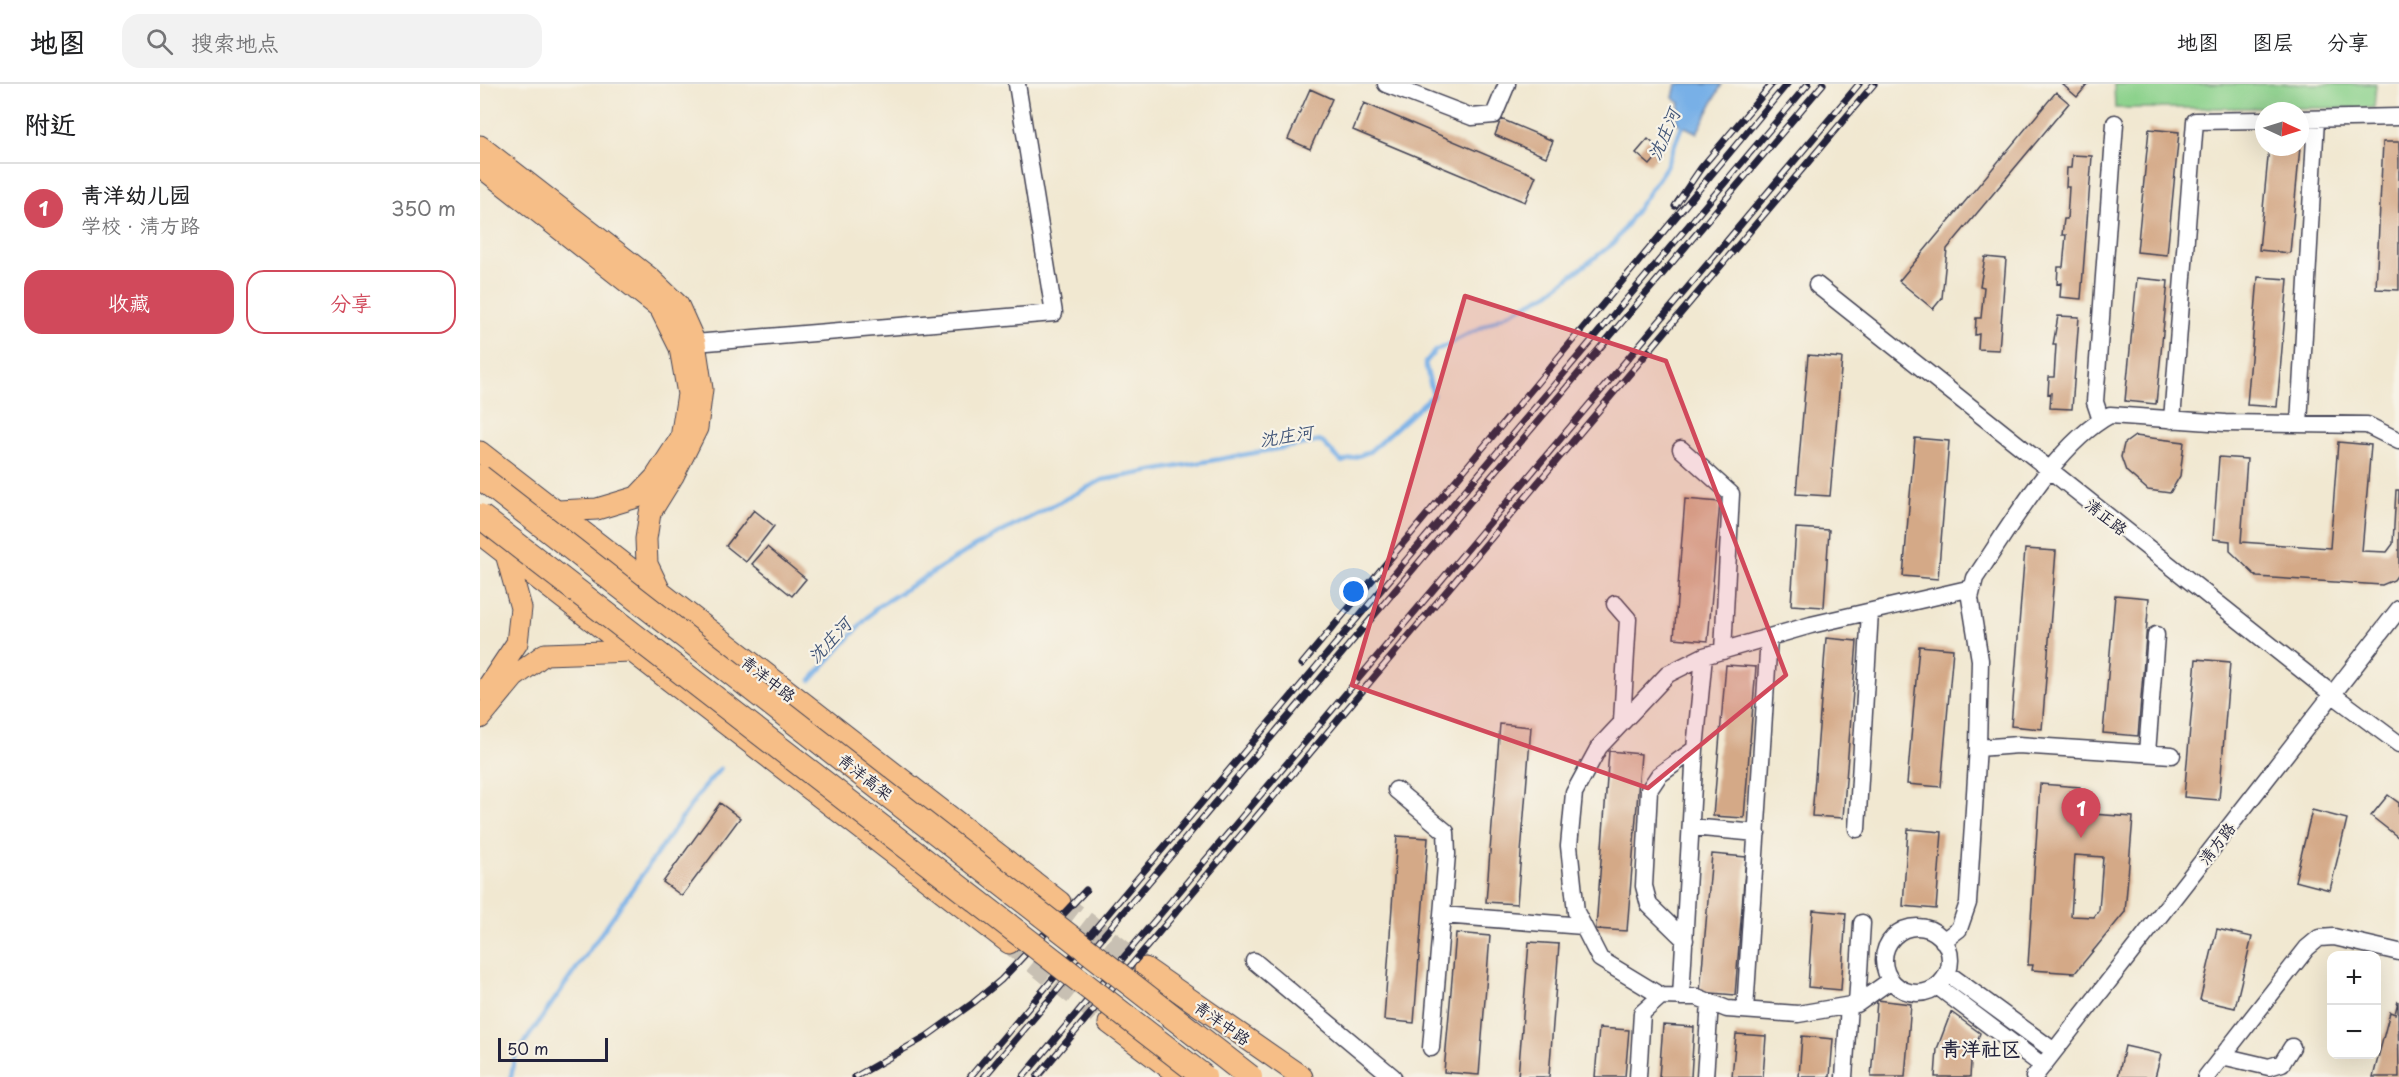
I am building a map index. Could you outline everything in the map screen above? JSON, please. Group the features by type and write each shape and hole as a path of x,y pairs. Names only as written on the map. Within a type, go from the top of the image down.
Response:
{"highway":[{"name":"青洋高架","path":"480,477 1250,1077"},
{"name":"青洋高架","path":"480,516 1204,1077"}],"main road":[{"path":"480,146 650,278 678,305 695,344 702,389 697,428 674,476 650,513 647,530 647,564 662,595"},
{"path":"480,166 660,308 680,348 688,394 681,438 655,478 638,497 597,508 558,511"},
{"name":"青洋中路","path":"480,452 1060,902"},
{"path":"480,534 1009,943"},
{"path":"480,698 517,643 521,608 506,554"},
{"path":"480,718 514,677 545,654 632,651"},
{"name":"青洋中路","path":"1145,968 1302,1077"},
{"path":"1169,1077 1109,1023 1181,1077"}],"street":[{"path":"695,344 1054,313 1017,84"},
{"path":"1386,84 1473,117 1494,115 1507,84"},
{"path":"2309,119 2399,117"},
{"path":"2172,420 2195,121 2255,120"},
{"path":"2101,420 2095,402 2115,123"},
{"path":"2299,424 2307,156"},
{"name":"清正路","path":"1817,285 2332,694 2399,744"},
{"path":"1943,941 1959,929 1968,903 1978,748 1980,660 1970,598 1972,588 1975,578 2049,470 2094,424 2110,415 2225,423 2367,424 2399,441"},
{"path":"1681,449 1731,494 1723,651"},
{"path":"1891,980 1853,1005 1798,1014 1727,1009 1697,997 1662,996 1600,959 1575,912 1569,846 1574,793 1599,747 1668,674 1704,656 1769,637 1972,588"},
{"path":"1615,604 1628,619 1622,721"},
{"name":"清方路","path":"2038,1071 2399,609"},
{"path":"1857,829 1870,612"},
{"path":"2147,753 2156,635"},
{"path":"1745,1010 1769,637"},
{"path":"1681,997 1695,749 1704,656"},
{"path":"1978,748 2018,745 2172,755"},
{"path":"1684,940 1649,905 1644,886 1648,801 1649,790 1659,775 1695,749"},
{"path":"1396,790 1446,832 1447,854 1431,1048"},
{"path":"1691,827 1757,832"},
{"path":"1442,915 1583,926"},
{"path":"1844,1077 1862,923"},
{"path":"1922,928 1932,931 1943,941 1950,955 1942,980 1920,993 1909,992 1891,980 1884,958 1887,947 1902,931 1922,928"},
{"path":"2206,1077 2307,948 2319,938 2334,936 2399,952"},
{"path":"1254,961 1393,1077"},
{"path":"1942,980 2054,1051"},
{"path":"1942,980 2038,1071"},
{"path":"1638,1077 1642,1013 1662,996"},
{"path":"1705,1077 1710,1002"},
{"path":"2222,1056 2269,1067 2282,1063 2292,1047"}],"highlighted area":[{"path":"1465,296 1666,361 1786,675 1648,788 1352,685"}],"green space":[{"path":"2114,84 2376,84 2374,108 2309,108 2309,102 2255,102 2255,108 2115,108"}],"water":[{"path":"1676,84 1722,84 1697,133 1676,122 1680,103 1673,98"}],"building":[{"path":"2062,84 2088,84 2077,97"},
{"path":"1310,89 1332,99 1310,149 1288,139"},
{"path":"2056,92 2069,103 1947,249 1942,298 1933,309 1899,281"},
{"path":"1364,103 1536,176 1525,202 1353,130"},
{"path":"1501,119 1553,141 1546,157 1495,135"},
{"path":"2149,129 2179,132 2167,255 2137,252"},
{"path":"1648,139 1662,151 1650,165 1636,153"},
{"path":"2383,142 2399,142 2399,290 2376,289"},
{"path":"2072,155 2092,156 2081,299 2060,297 2061,283 2057,284 2058,267 2063,267 2066,235 2062,235 2064,219 2067,219 2069,187 2066,187 2067,168 2071,168"},
{"path":"2268,156 2299,156 2290,253 2259,250"},
{"path":"1985,257 2006,259 1999,350 1978,349 1979,334 1975,335 1976,318 1981,318 1984,287 1980,286"},
{"path":"2258,277 2288,279 2277,407 2247,405"},
{"path":"2137,278 2168,281 2156,404 2125,401"},
{"path":"2058,316 2079,317 2072,409 2050,408 2049,377 2054,377 2056,345 2053,345"},
{"path":"1808,355 1842,358 1830,496 1796,494"},
{"path":"2135,436 2184,442 2180,476 2170,493 2148,490 2126,471 2121,457 2124,444"},
{"path":"1915,438 1949,441 1938,579 1903,576"},
{"path":"2338,442 2371,445 2362,551 2387,552 2393,544 2396,490 2399,490 2399,573 2394,580 2382,585 2257,577 2230,551 2230,541 2213,539 2219,457 2247,459 2241,542 2330,548"},
{"path":"1685,499 1720,502 1708,641 1674,638"},
{"path":"754,510 774,526 746,562 726,546"},
{"path":"1796,528 1829,530 1824,607 1791,605"},
{"path":"767,547 806,579 792,596 752,564"},
{"path":"2025,549 2056,551 2042,729 2011,726"},
{"path":"2115,595 2149,598 2138,736 2103,733"},
{"path":"1826,638 1857,641 1843,818 1812,816"},
{"path":"1919,646 1953,649 1941,787 1907,784"},
{"path":"2196,659 2230,662 2219,800 2184,797"},
{"path":"1726,665 1756,667 1744,818 1713,816"},
{"path":"1500,724 1531,727 1517,904 1486,902"},
{"path":"1609,751 1641,754 1627,931 1596,929"},
{"path":"2040,784 2080,787 2078,813 2133,817 2125,912 2075,973 2032,970 2033,965 2028,965","holes":["2075,855 2103,857 2099,910 2094,917 2071,916"]},
{"path":"2388,795 2399,803 2399,838 2371,816"},
{"path":"720,803 740,818 682,896 663,882"},
{"path":"2312,810 2347,819 2330,890 2295,881"},
{"path":"1908,829 1942,832 1936,909 1903,906"},
{"path":"1397,836 1428,838 1414,1023 1384,1020"},
{"path":"1712,854 1746,857 1735,995 1700,992"},
{"path":"1813,910 1846,913 1841,990 1808,987"},
{"path":"2217,929 2252,937 2235,1008 2200,1000"},
{"path":"1456,933 1490,936 1479,1075 1444,1072"},
{"path":"1529,942 1559,944 1549,1077 1518,1077"},
{"path":"1877,1000 1911,1004 1905,1077 1871,1077"},
{"path":"2398,1001 2399,1077 2373,1077 2378,1059 2381,1059 2381,1046 2390,1012 2395,1014"},
{"path":"1951,1012 1980,1033 1971,1062 1970,1077 1935,1077 1937,1049"},
{"path":"1663,1025 1694,1027 1691,1077 1659,1077"},
{"path":"1599,1028 1629,1030 1625,1077 1595,1077"},
{"path":"1736,1034 1766,1036 1763,1077 1732,1077"},
{"path":"1802,1036 1833,1039 1830,1077 1799,1077"},
{"path":"2125,1046 2161,1054 2155,1077 2118,1077"}],"waterway":[{"name":"沈庄河","path":"811,680 877,607 975,546 1102,480 1321,441 1342,462 1369,452 1433,395 1425,363 1435,351 1547,294 1614,243 1666,167 1684,120"},
{"name":"沈庄河","path":"511,1077 515,1056 703,788 720,769"}],"tunnel":[{"path":"1060,902 1145,968"},
{"path":"1009,943 1109,1023"}],"railway":[{"path":"1675,206 1701,168 1772,84"},
{"path":"1302,664 1787,84"},
{"path":"970,1077 1808,84"},
{"path":"984,1077 1823,84"},
{"path":"1023,1077 1859,84"},
{"path":"1037,1077 1874,84"},
{"path":"855,1077 927,1036 973,1003 1001,980 1086,890"}],"place":[{"name":"青洋幼儿园","path":"2081,838"}],"district":[{"name":"青洋社区","path":"1981,1048"}]}
